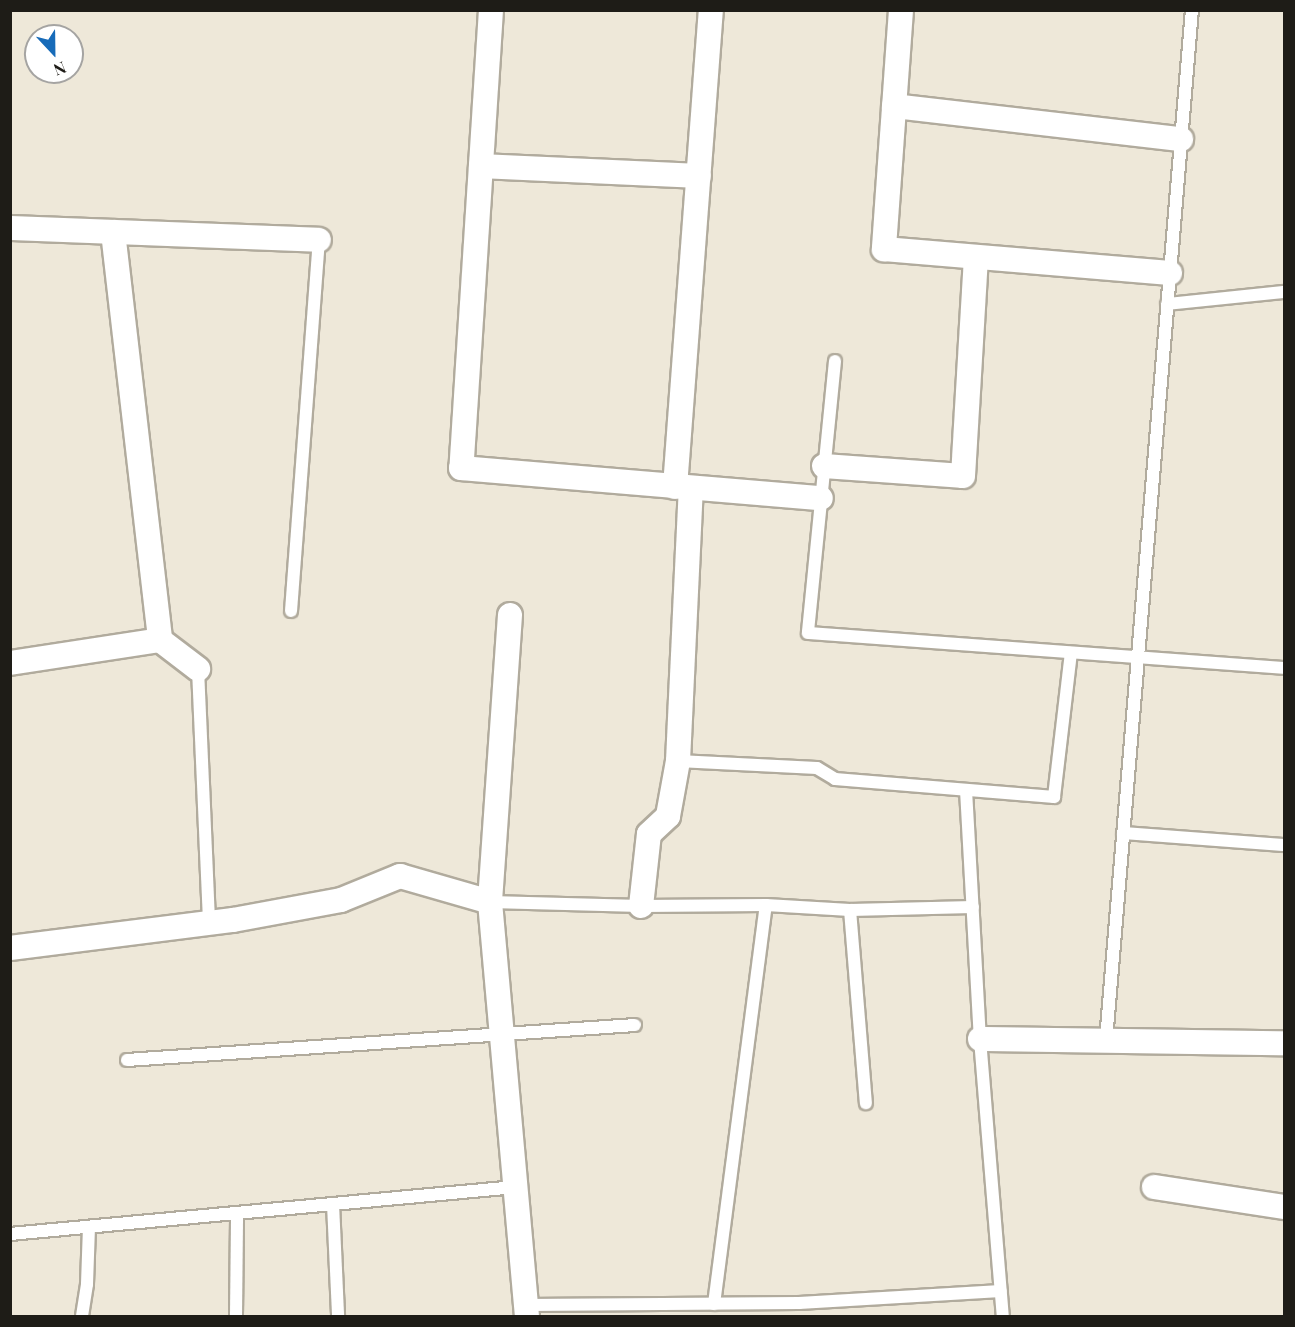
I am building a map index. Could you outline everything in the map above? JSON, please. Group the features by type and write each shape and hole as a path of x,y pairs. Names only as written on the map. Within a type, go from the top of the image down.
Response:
{"street":[{"path":"491,10 461,468 821,498"},
{"path":"641,906 649,834 668,816 678,761 683,488 699,177 711,10"},
{"path":"901,10 884,249 1170,273"},
{"path":"894,106 1181,139"},
{"path":"481,166 699,177"},
{"path":"10,228 319,240"},
{"path":"113,232 160,640"},
{"path":"824,466 963,476 976,257"},
{"path":"510,615 490,902 527,1311"},
{"path":"10,663 160,640 198,669"},
{"path":"10,948 233,920 341,900 400,876 490,902"},
{"path":"980,1039 1284,1043"},
{"path":"1154,1188 1284,1206"}],"lane":[{"path":"1106,1040 1192,10"},
{"path":"291,611 319,240"},
{"path":"1167,304 1284,292"},
{"path":"835,361 808,633 1284,668"},
{"path":"678,761 817,768 836,779 1054,797 1071,652"},
{"path":"198,669 209,922"},
{"path":"966,790 980,1039 1003,1317"},
{"path":"1123,833 1284,845"},
{"path":"490,902 641,906 766,905 850,910 973,907"},
{"path":"710,1308 766,905"},
{"path":"850,910 866,1103"},
{"path":"127,1060 635,1025"},
{"path":"10,1234 516,1187"},
{"path":"333,1204 338,1317"},
{"path":"236,1317 237,1213"},
{"path":"82,1317 87,1284 89,1227"},
{"path":"527,1311 710,1308 1001,1291"}]}
